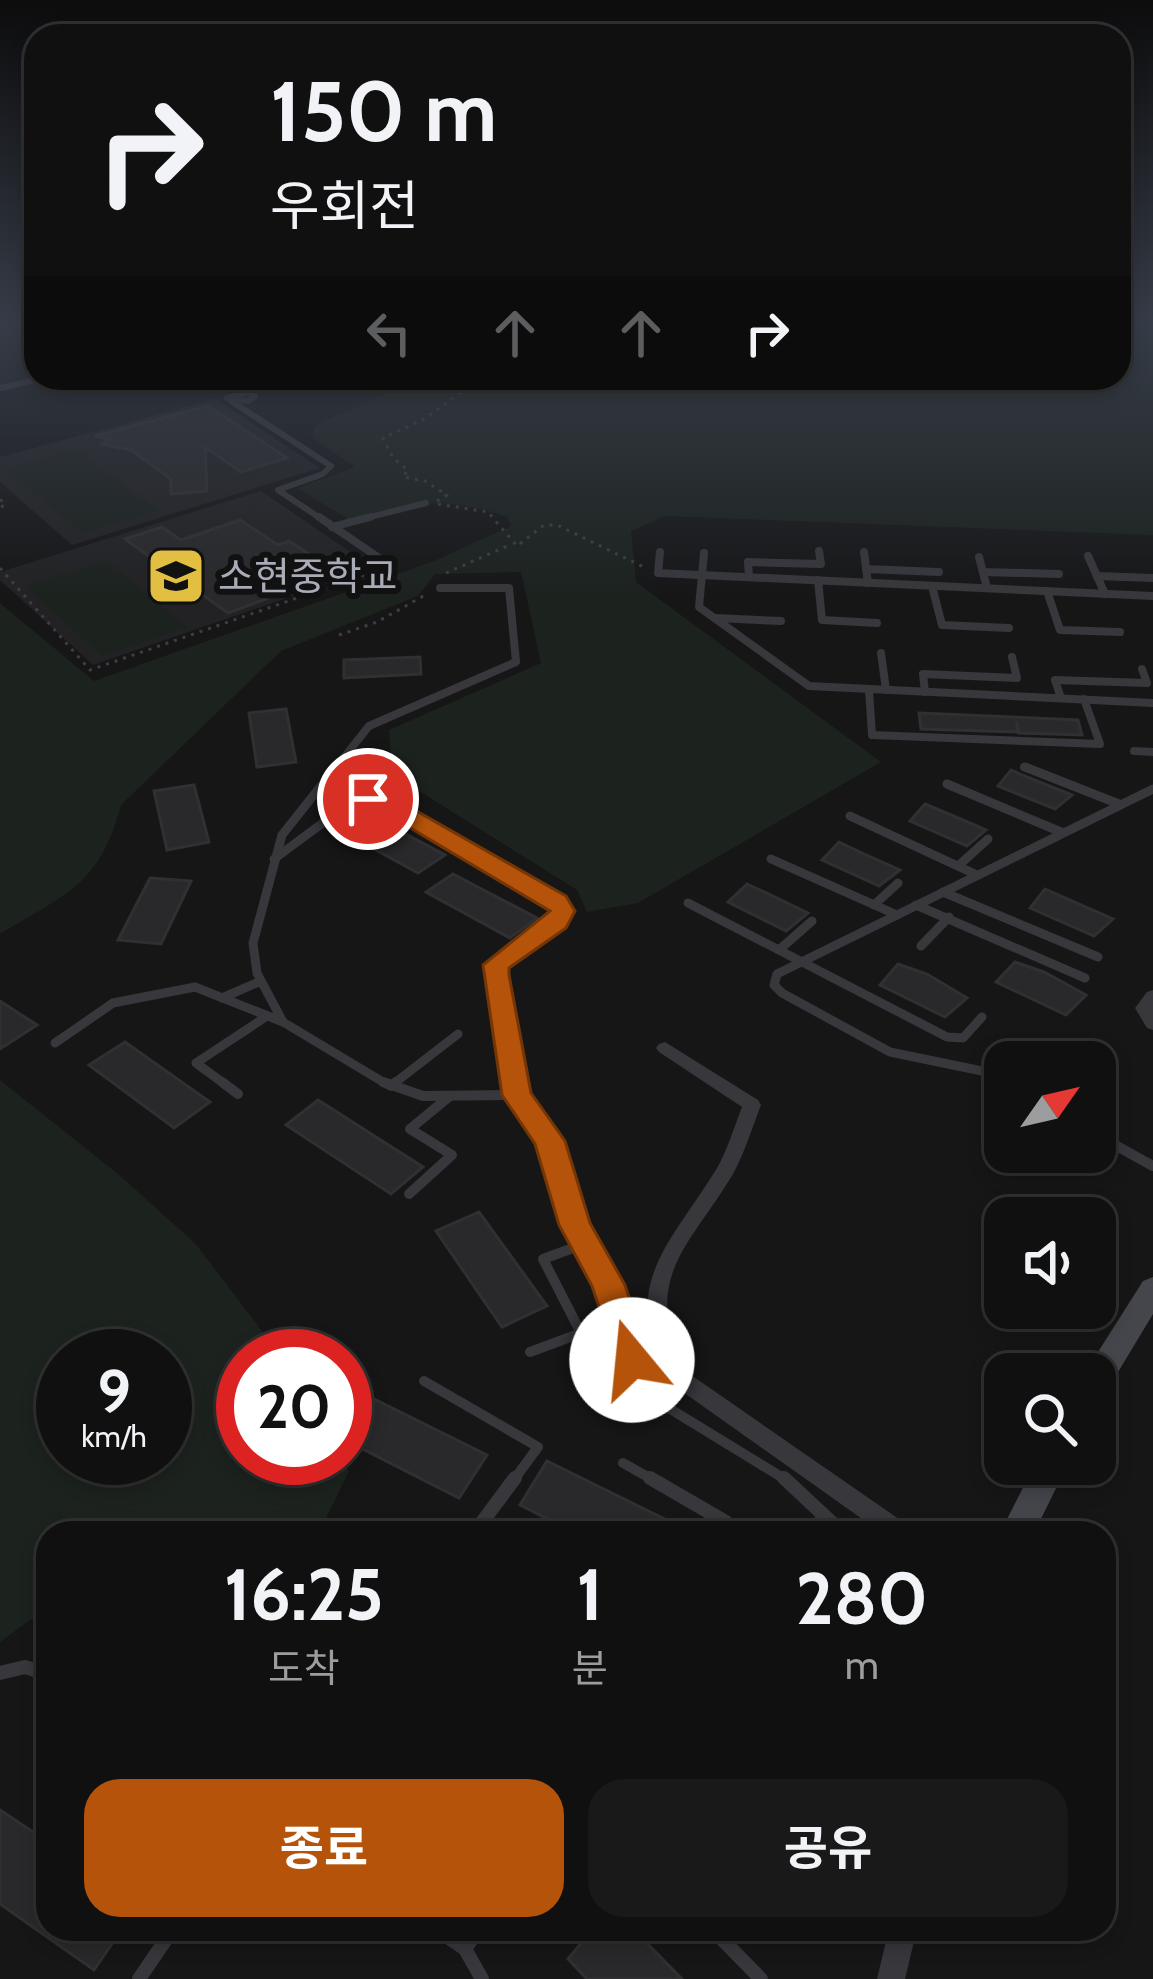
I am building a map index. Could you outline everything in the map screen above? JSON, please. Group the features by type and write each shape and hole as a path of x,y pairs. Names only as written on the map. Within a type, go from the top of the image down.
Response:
{"street":[{"path":"1153,996 1143,1008 1153,1024"},
{"path":"665,1048 752,1105 726,1171 667,1255 655,1294 658,1343 673,1374 884,1521"},
{"path":"1114,1353 1153,1289"},
{"path":"1023,1521 1041,1485"},
{"path":"890,1979 900,1941"}],"lane":[{"path":"249,413 331,466 278,490 386,562"},
{"path":"332,527 426,503"},
{"path":"749,577 748,562 821,564 819,551"},
{"path":"660,552 658,573 1152,597"},
{"path":"864,552 868,583"},
{"path":"704,554 699,607 809,686 1153,703"},
{"path":"979,556 987,588"},
{"path":"1088,556 1105,594"},
{"path":"866,569 939,572"},
{"path":"983,572 1059,574"},
{"path":"1097,577 1153,578"},
{"path":"818,580 822,620 877,623"},
{"path":"932,586 942,625 1009,628"},
{"path":"283,1022 261,981 253,943 282,835 369,726 516,662 509,588 440,588"},
{"path":"1047,591 1060,630 1120,632"},
{"path":"713,618 781,621"},
{"path":"881,653 886,690"},
{"path":"925,692 923,674 1017,678 1012,657"},
{"path":"1061,698 1055,680 1147,683 1142,669"},
{"path":"869,689 872,735 1100,744 1084,699"},
{"path":"1134,751 1153,752"},
{"path":"1024,767 1119,804"},
{"path":"947,784 1061,832"},
{"path":"984,1072 890,1052 782,993 774,985 777,974 1153,789"},
{"path":"274,859 352,805 368,799 382,801 557,902 562,911 557,922 496,965 517,1095 550,1141 584,1244 608,1285 632,1360 648,1390 667,1407 782,1476 828,1521"},
{"path":"850,816 977,874"},
{"path":"958,866 988,839"},
{"path":"771,859 897,915"},
{"path":"874,905 898,883"},
{"path":"943,892 1098,957"},
{"path":"688,903 947,1037 963,1038 982,1017"},
{"path":"916,905 1085,978"},
{"path":"921,946 949,917"},
{"path":"779,950 812,921"},
{"path":"222,998 261,981"},
{"path":"55,1043 113,1003 195,987 283,1022 391,1086 423,1096 517,1095"},
{"path":"238,1094 196,1064 267,1016"},
{"path":"391,1086 458,1034"},
{"path":"409,1193 452,1155 410,1129 450,1096"},
{"path":"1116,1146 1153,1166"},
{"path":"530,1352 581,1333 543,1259 584,1244"},
{"path":"424,1381 538,1447 483,1521"},
{"path":"623,1463 725,1521"},
{"path":"0,1673 25,1667 36,1670"},
{"path":"139,1979 165,1941"},
{"path":"454,1941 465,1948 482,1979"},
{"path":"465,1948 470,1941"},
{"path":"724,1941 761,1979"}],"path":[{"path":"426,503 447,495 425,481 403,477 407,470 393,458 383,437 432,413"},
{"path":"0,500 5,502 0,510"},
{"path":"426,503 479,508 492,514 512,544 520,547 529,544 544,525 557,525 658,573"},
{"path":"0,568 90,670 369,573 355,559"}],"shaded area":[{"path":"162,413 237,413 320,468 72,545 0,482 0,457"},
{"path":"341,413 1153,413 1153,535 665,516 631,531 636,582 881,762 638,903 587,912 577,890 392,774 389,730 541,663 521,572 435,574 418,596 281,651 121,805 103,853 91,870 62,897 0,934 0,603 94,681 434,561 511,526 507,517 446,504 409,506 348,519 297,488 355,467 313,438 314,428"},
{"path":"77,450 158,510 82,533 5,470"},
{"name":"소현중학교","path":"261,491 374,568 93,665 0,580 0,572"},
{"path":"107,561 187,627 102,656 26,586"},
{"path":"0,1080 118,1174 196,1244 260,1329 216,1329 216,1485 342,1485 325,1521 36,1521 36,1616 0,1642"}],"building":[{"path":"180,413 219,413 287,458 241,472 205,447 207,491 171,494 171,479 131,450 102,444 109,439 95,436"},
{"path":"240,520 278,545 289,541 327,566 256,592 266,599 228,613 125,539 162,527 181,540"},
{"path":"420,657 421,674 344,678 344,660"},
{"path":"286,709 296,762 257,767 249,713"},
{"path":"919,713 1078,720 1082,735 1019,733 1017,721 1017,732 921,729"},
{"path":"1011,770 1072,795 1055,809 998,786"},
{"path":"194,785 209,842 167,850 154,791"},
{"path":"925,804 986,830 967,846 910,821"},
{"path":"368,814 445,855 418,873 341,831"},
{"path":"839,842 900,870 879,886 822,860"},
{"path":"453,874 537,918 510,938 426,892"},
{"path":"150,878 191,881 161,944 118,940"},
{"path":"747,884 808,913 786,931 728,902"},
{"path":"1045,889 1113,919 1094,936 1030,908"},
{"path":"1015,962 1086,995 1066,1015 996,982"},
{"path":"898,964 927,974 967,998 945,1017 880,985"},
{"path":"0,1001 37,1025 0,1049"},
{"path":"125,1042 210,1102 174,1128 89,1065"},
{"path":"318,1100 423,1167 391,1194 286,1125"},
{"path":"479,1212 547,1306 502,1327 436,1231"},
{"path":"372,1398 487,1455 459,1498 372,1454"},
{"path":"547,1461 669,1521 551,1521 520,1505"},
{"path":"0,1810 36,1834 36,1929 0,1904"},
{"path":"53,1941 114,1941 94,1970"},
{"path":"583,1941 645,1941 682,1979 587,1979 568,1959"}],"place":[{"name":"소현중학교","path":"176,576"}],"route":[{"path":"368,799 382,801 557,902 562,911 557,922 496,965 495,975 517,1095 550,1141 574,1225 608,1285 632,1360"}]}
